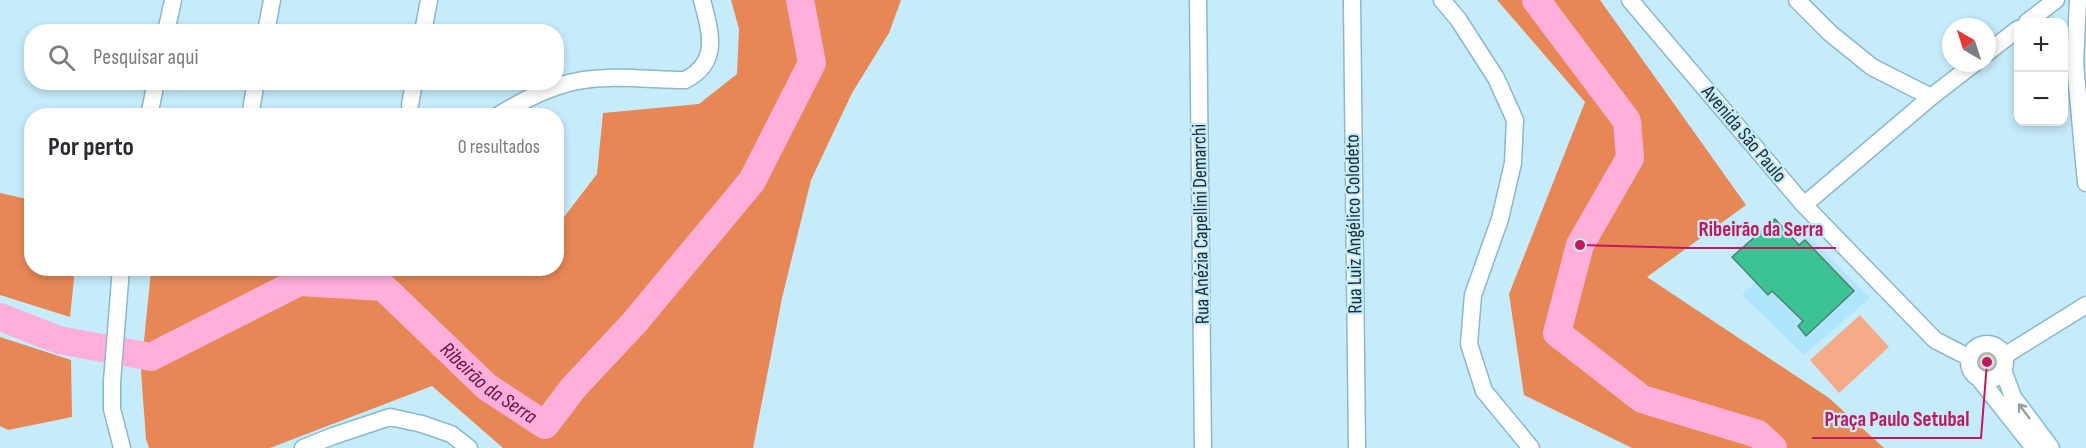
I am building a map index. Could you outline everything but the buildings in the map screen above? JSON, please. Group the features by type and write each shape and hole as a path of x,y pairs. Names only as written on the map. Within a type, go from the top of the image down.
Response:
{"street":[{"path":"168,24 173,0"},
{"path":"268,24 272,0"},
{"path":"424,24 429,0"},
{"path":"564,84 601,79 686,80 693,76 702,69 709,57 708,22 702,0"},
{"name":"Rua Anézia Capellini Demarchi","path":"1198,0 1203,448"},
{"name":"Rua Luiz Angélico Colodeto","path":"1352,0 1357,448"},
{"path":"1442,0 1458,19 1496,78 1515,120 1513,163 1500,219 1473,295 1469,344 1484,391 1531,448"},
{"name":"Avenida São Paulo","path":"1630,0 1804,205 1935,340 1970,358"},
{"path":"1797,0 1830,33 1872,67 1931,97"},
{"path":"2032,18 2056,0"},
{"path":"2078,0 2074,63 2086,183"},
{"path":"1996,46 2014,33"},
{"path":"1804,205 1963,72"},
{"path":"151,108 154,90"},
{"path":"251,108 255,90"},
{"path":"410,105 413,90"},
{"path":"511,108 548,90"},
{"path":"120,276 112,409 122,448"},
{"path":"1978,377 1995,378 2003,363 2086,305"},
{"path":"2034,448 1971,369 1970,358 1976,348 1988,344 1999,348 2013,397 2051,448"},
{"path":"303,448 335,442 390,417 422,424 451,434 469,448"}],"shaded area":[{"path":"731,0 901,0 889,33 852,93 811,180 782,298 753,448 503,448 432,386 270,448 149,448 146,439 141,371 150,276 564,276 564,217 597,174 603,113 699,104 737,74 739,29"},
{"path":"1497,0 1600,0 1746,205 1647,277 1829,398 1884,448 1632,448 1524,395 1509,294 1585,102"},
{"path":"0,193 24,198 24,276 74,276 70,317 0,295"},
{"path":"1807,235 1870,298 1804,355 1742,295"},
{"path":"1860,315 1889,347 1839,393 1810,360"},
{"path":"0,337 71,360 72,417 8,430 0,426"},
{"path":"1987,351 1994,354 1997,361 1994,368 1987,371 1980,368 1977,361 1980,354"}],"waterway":[{"name":"Ribeirão da Serra","path":"0,317 59,340 151,357 299,282 383,287 487,387 545,425 574,387 634,323 752,181 812,63 800,0"},
{"name":"Ribeirão da Serra","path":"1536,0 1627,121 1630,158 1580,245 1557,333 1642,399 1758,434 1773,448"}],"place":[{"name":"Ribeirão da Serra","path":"1580,245"},
{"name":"Praça Paulo Setubal","path":"1987,362"}]}
